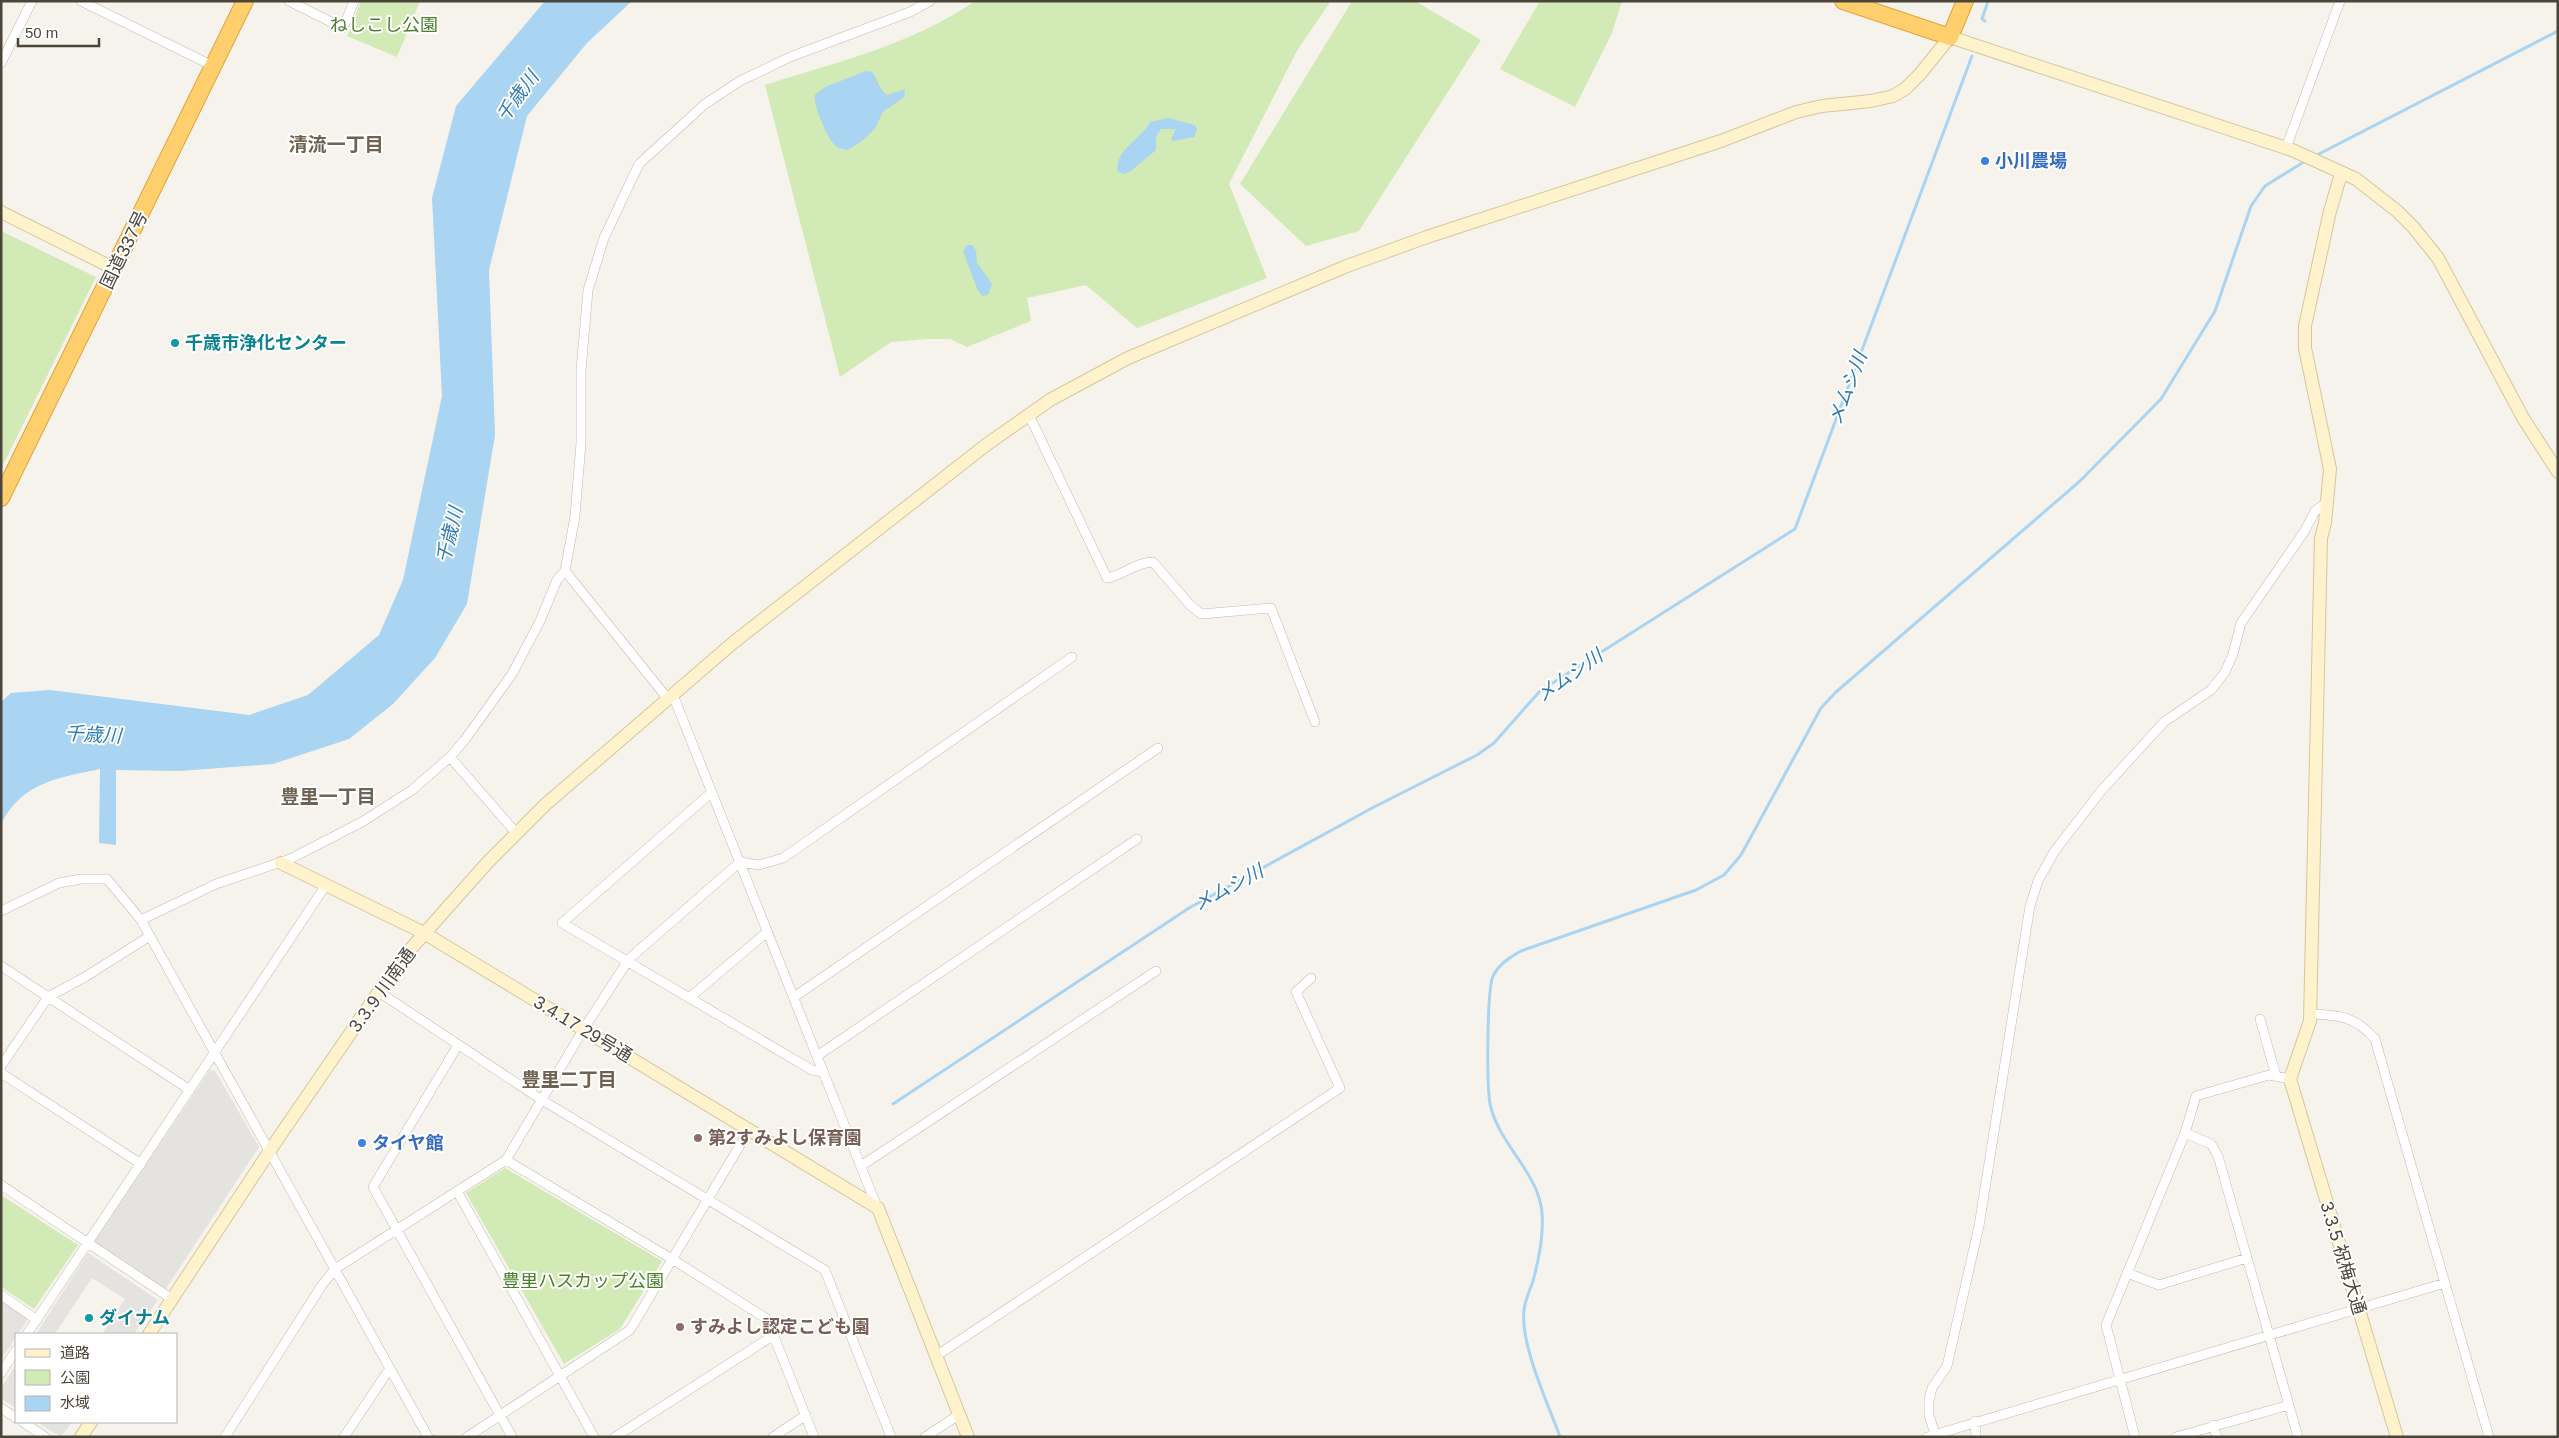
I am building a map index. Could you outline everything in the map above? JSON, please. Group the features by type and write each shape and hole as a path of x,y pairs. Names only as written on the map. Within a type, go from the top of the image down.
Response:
{"highway":[{"name":"国道337号","path":"1,498 245,1"},
{"path":"1843,1 1950,37 1965,1"}],"street":[{"path":"1,63 32,1"},
{"path":"81,1 213,66"},
{"path":"289,1 343,28 354,1"},
{"path":"141,920 216,884 281,863 362,822 412,790 450,757 484,716 512,674 540,621 557,580 565,571 575,516 581,443 581,370 588,290 604,238 639,164 706,104 740,81 790,57 910,12 930,1"},
{"path":"2290,150 2340,1"},
{"path":"1950,37 2290,150 2356,179 2397,211 2413,227 2438,258 2523,418 2558,472"},
{"name":"3.3.9 川南通","path":"150,1333 270,1151 400,961 517,834 546,804 734,642 1029,415 1084,381 1128,358 1304,284 1394,249 1721,141 1796,112 1893,96 1904,89 1920,74 1950,37"},
{"path":"2135,1437 2106,1325 2185,1133 2196,1096 2269,1075 2290,1079 2310,1014 2321,538 2325,524 2330,469 2305,348 2305,326 2339,171"},
{"path":"1,212 115,269"},
{"path":"1029,415 1107,578 1120,575 1145,562 1153,562 1190,605 1201,614 1271,608 1314,722"},
{"path":"2326,503 2315,511 2304,532 2246,616 2225,672 2211,690 2171,717 2102,791 2054,852 2038,881 2030,906 1979,1226 1947,1366 1935,1382 1929,1401 1931,1435 2359,1310 2445,1283"},
{"path":"565,571 670,697 712,792 968,1437"},
{"path":"740,862 759,865 783,858 1072,657"},
{"path":"794,997 1158,748"},
{"path":"450,757 517,834"},
{"path":"712,792 562,923 812,1070 823,1072"},
{"path":"817,1056 1137,839"},
{"path":"225,1437 322,1285 335,1269 506,1160 583,1030 627,962 740,862"},
{"name":"3.4.17 29号通","path":"281,863 424,933 878,1208"},
{"path":"1,911 58,882 81,879 107,879 141,920 428,1437"},
{"path":"28,1333 326,885"},
{"path":"689,998 767,932"},
{"path":"1,1066 48,997 85,977 150,936"},
{"path":"1,966 190,1090"},
{"path":"861,1166 1156,971"},
{"path":"936,1356 1340,1088 1296,992 1310,978"},
{"path":"379,992 542,1100 825,1270 891,1437"},
{"path":"2310,1014 2346,1018 2358,1022 2374,1039 2489,1437"},
{"path":"2260,1019 2276,1076"},
{"path":"458,1045 373,1186 512,1437"},
{"path":"1,1073 141,1164"},
{"name":"3.3.5 祝梅大通","path":"2290,1079 2397,1437"},
{"path":"467,1437 630,1330 748,1130"},
{"path":"2185,1133 2211,1144 2218,1156 2298,1437"},
{"path":"506,1160 672,1259 767,1319 814,1437"},
{"path":"1,1185 172,1299"},
{"path":"457,1191 594,1437"},
{"path":"2127,1273 2159,1285 2247,1258"},
{"path":"1,1295 37,1320"},
{"path":"616,1437 774,1335"},
{"path":"1,1373 15,1352"},
{"path":"344,1437 390,1368"},
{"path":"2176,1437 2289,1405"},
{"path":"1,1408 15,1417"},
{"path":"925,1437 960,1414"},
{"path":"773,1437 806,1415"},
{"path":"1975,1421 1976,1437"},
{"path":"24,1423 45,1437"},
{"path":"81,1437 90,1423"},
{"path":"2213,1425 2217,1437"}],"green space":[{"name":"ねしこし公園","path":"361,1 420,1 397,57 347,36"},
{"path":"975,1 1331,1 1298,49 1229,184 1267,278 1137,328 1086,285 1027,298 1031,321 967,347 950,339 891,342 840,377 765,85 900,41 951,16"},
{"path":"1352,1 1415,1 1481,40 1359,231 1306,246 1240,184"},
{"path":"1540,1 1622,1 1612,33 1575,107 1500,69"},
{"path":"1,231 96,277 1,469"},
{"name":"豊里ハスカップ公園","path":"505,1168 662,1261 620,1329 564,1364 466,1193"},
{"path":"1,1195 78,1245 34,1309 1,1287"}],"shaded area":[{"path":"210,1070 215,1071 259,1147 165,1290 93,1243"},
{"path":"88,1253 158,1300 135,1333 103,1333 125,1299 92,1278 56,1333 37,1333"},
{"path":"1,1300 28,1319 19,1333 15,1333 15,1339 1,1360"},
{"path":"15,1367 15,1407 1,1399 1,1388"},
{"path":"39,1423 71,1423 61,1437"}],"water":[{"name":"千歳川","path":"545,1 632,1 587,43 527,116 489,270 495,435 467,604 435,658 393,704 349,739 273,764 180,771 116,770 116,845 99,843 100,769 56,779 30,791 19,799 1,824 1,702 11,693 50,690 249,715 308,695 379,635 403,580 442,396 432,198 456,106"},
{"path":"866,71 872,72 887,95 905,89 904,97 883,112 875,128 865,139 848,150 837,147 831,140 818,113 815,95 825,87"},
{"path":"1168,118 1195,125 1197,129 1194,137 1173,141 1171,139 1176,129 1161,129 1156,137 1156,150 1131,171 1124,174 1118,172 1120,157 1150,122"},
{"path":"967,245 972,245 976,250 977,263 992,284 988,295 983,296 978,291 963,251"}],"waterway":[{"name":"メムシ川","path":"1985,21 1982,19 1988,1"},
{"path":"2315,156 2558,31"},
{"name":"メムシ川","path":"893,1104 1189,908 1374,807 1477,755 1494,743 1540,691 1795,529 1972,56"},
{"path":"1560,1437 1530,1357 1524,1324 1526,1299 1533,1281 1542,1239 1542,1213 1534,1185 1496,1122 1489,1098 1488,1020 1491,985 1495,972 1505,961 1521,951 1696,890 1724,875 1741,855 1821,708 1836,692 2080,481 2161,399 2215,311 2251,206 2265,186 2307,160"}],"place":[{"name":"小川農場","path":"1985,161"},
{"name":"千歳市浄化センター","path":"175,343"},
{"name":"第2すみよし保育園","path":"698,1138"},
{"name":"タイヤ館","path":"362,1143"},
{"name":"ダイナム","path":"89,1318"},
{"name":"すみよし認定こども園","path":"680,1327"}],"district":[{"name":"清流一丁目","path":"336,144"},
{"name":"豊里一丁目","path":"328,796"},
{"name":"豊里二丁目","path":"569,1079"}]}
